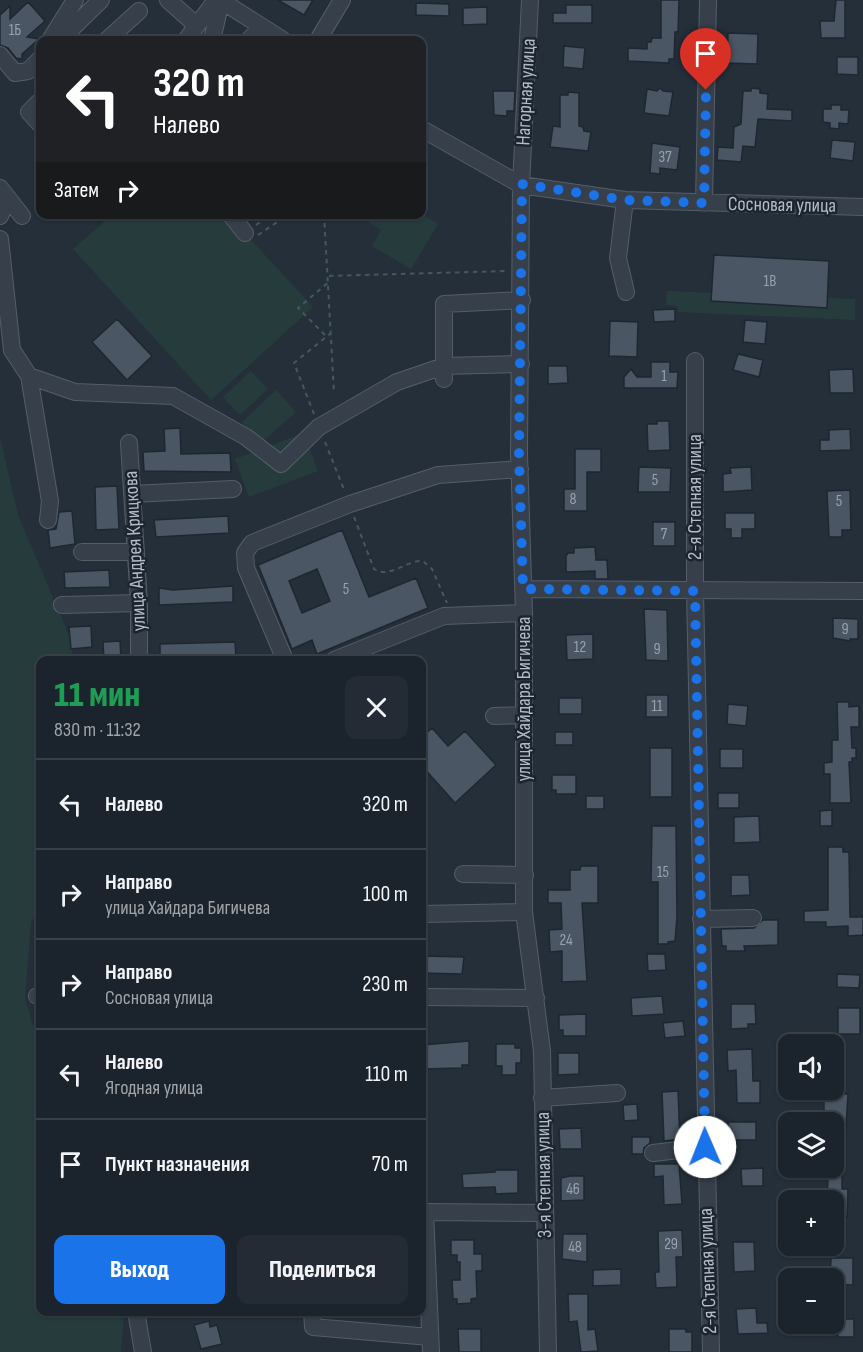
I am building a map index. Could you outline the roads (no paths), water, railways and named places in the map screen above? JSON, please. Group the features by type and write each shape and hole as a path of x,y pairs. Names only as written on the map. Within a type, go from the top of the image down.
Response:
{"street":[{"path":"52,36 75,0"},
{"path":"64,36 100,0"},
{"path":"168,0 196,26"},
{"path":"189,36 219,0"},
{"path":"219,0 276,36"},
{"path":"213,36 219,0"},
{"path":"320,36 342,0"},
{"name":"Нагорная улица","path":"522,184 530,0"},
{"path":"704,203 708,0"},
{"path":"112,36 140,12"},
{"path":"253,36 261,27"},
{"path":"0,55 15,72 28,71 36,62"},
{"path":"36,105 29,112 36,120"},
{"name":"Сосновая улица","path":"426,131 522,184 625,200 863,207"},
{"name":"улица Хайдара Бигичева","path":"522,184 520,470 524,613 524,912 536,998"},
{"path":"0,216 4,193"},
{"path":"4,193 22,216"},
{"path":"625,200 618,258 626,292"},
{"path":"234,219 248,237"},
{"path":"0,239 12,350 29,376 50,501 48,520"},
{"path":"444,373 444,304 522,300"},
{"name":"2-я Степная улица","path":"695,361 695,591 711,1352"},
{"path":"29,376 75,392 173,396 246,436 281,464 319,427 397,382 444,373 521,364"},
{"name":"улица Андрея Крицкова","path":"129,443 139,603 139,656"},
{"path":"283,656 246,568 245,553 252,543 350,504 438,475 520,470"},
{"path":"132,494 233,489"},
{"path":"82,552 136,552"},
{"path":"523,589 863,591"},
{"path":"62,605 139,603"},
{"path":"344,656 444,616 524,613"},
{"path":"494,716 524,715"},
{"path":"463,874 525,875"},
{"path":"426,914 524,912"},
{"path":"701,919 753,918"},
{"path":"426,997 536,998"},
{"name":"3-я Степная улица","path":"536,998 543,1051 548,1352"},
{"path":"542,1098 617,1093"},
{"path":"653,1153 705,1147"},
{"path":"426,1212 545,1213"},
{"path":"312,1316 313,1328 430,1345 426,1269"},
{"path":"137,1316 143,1352"}]}
